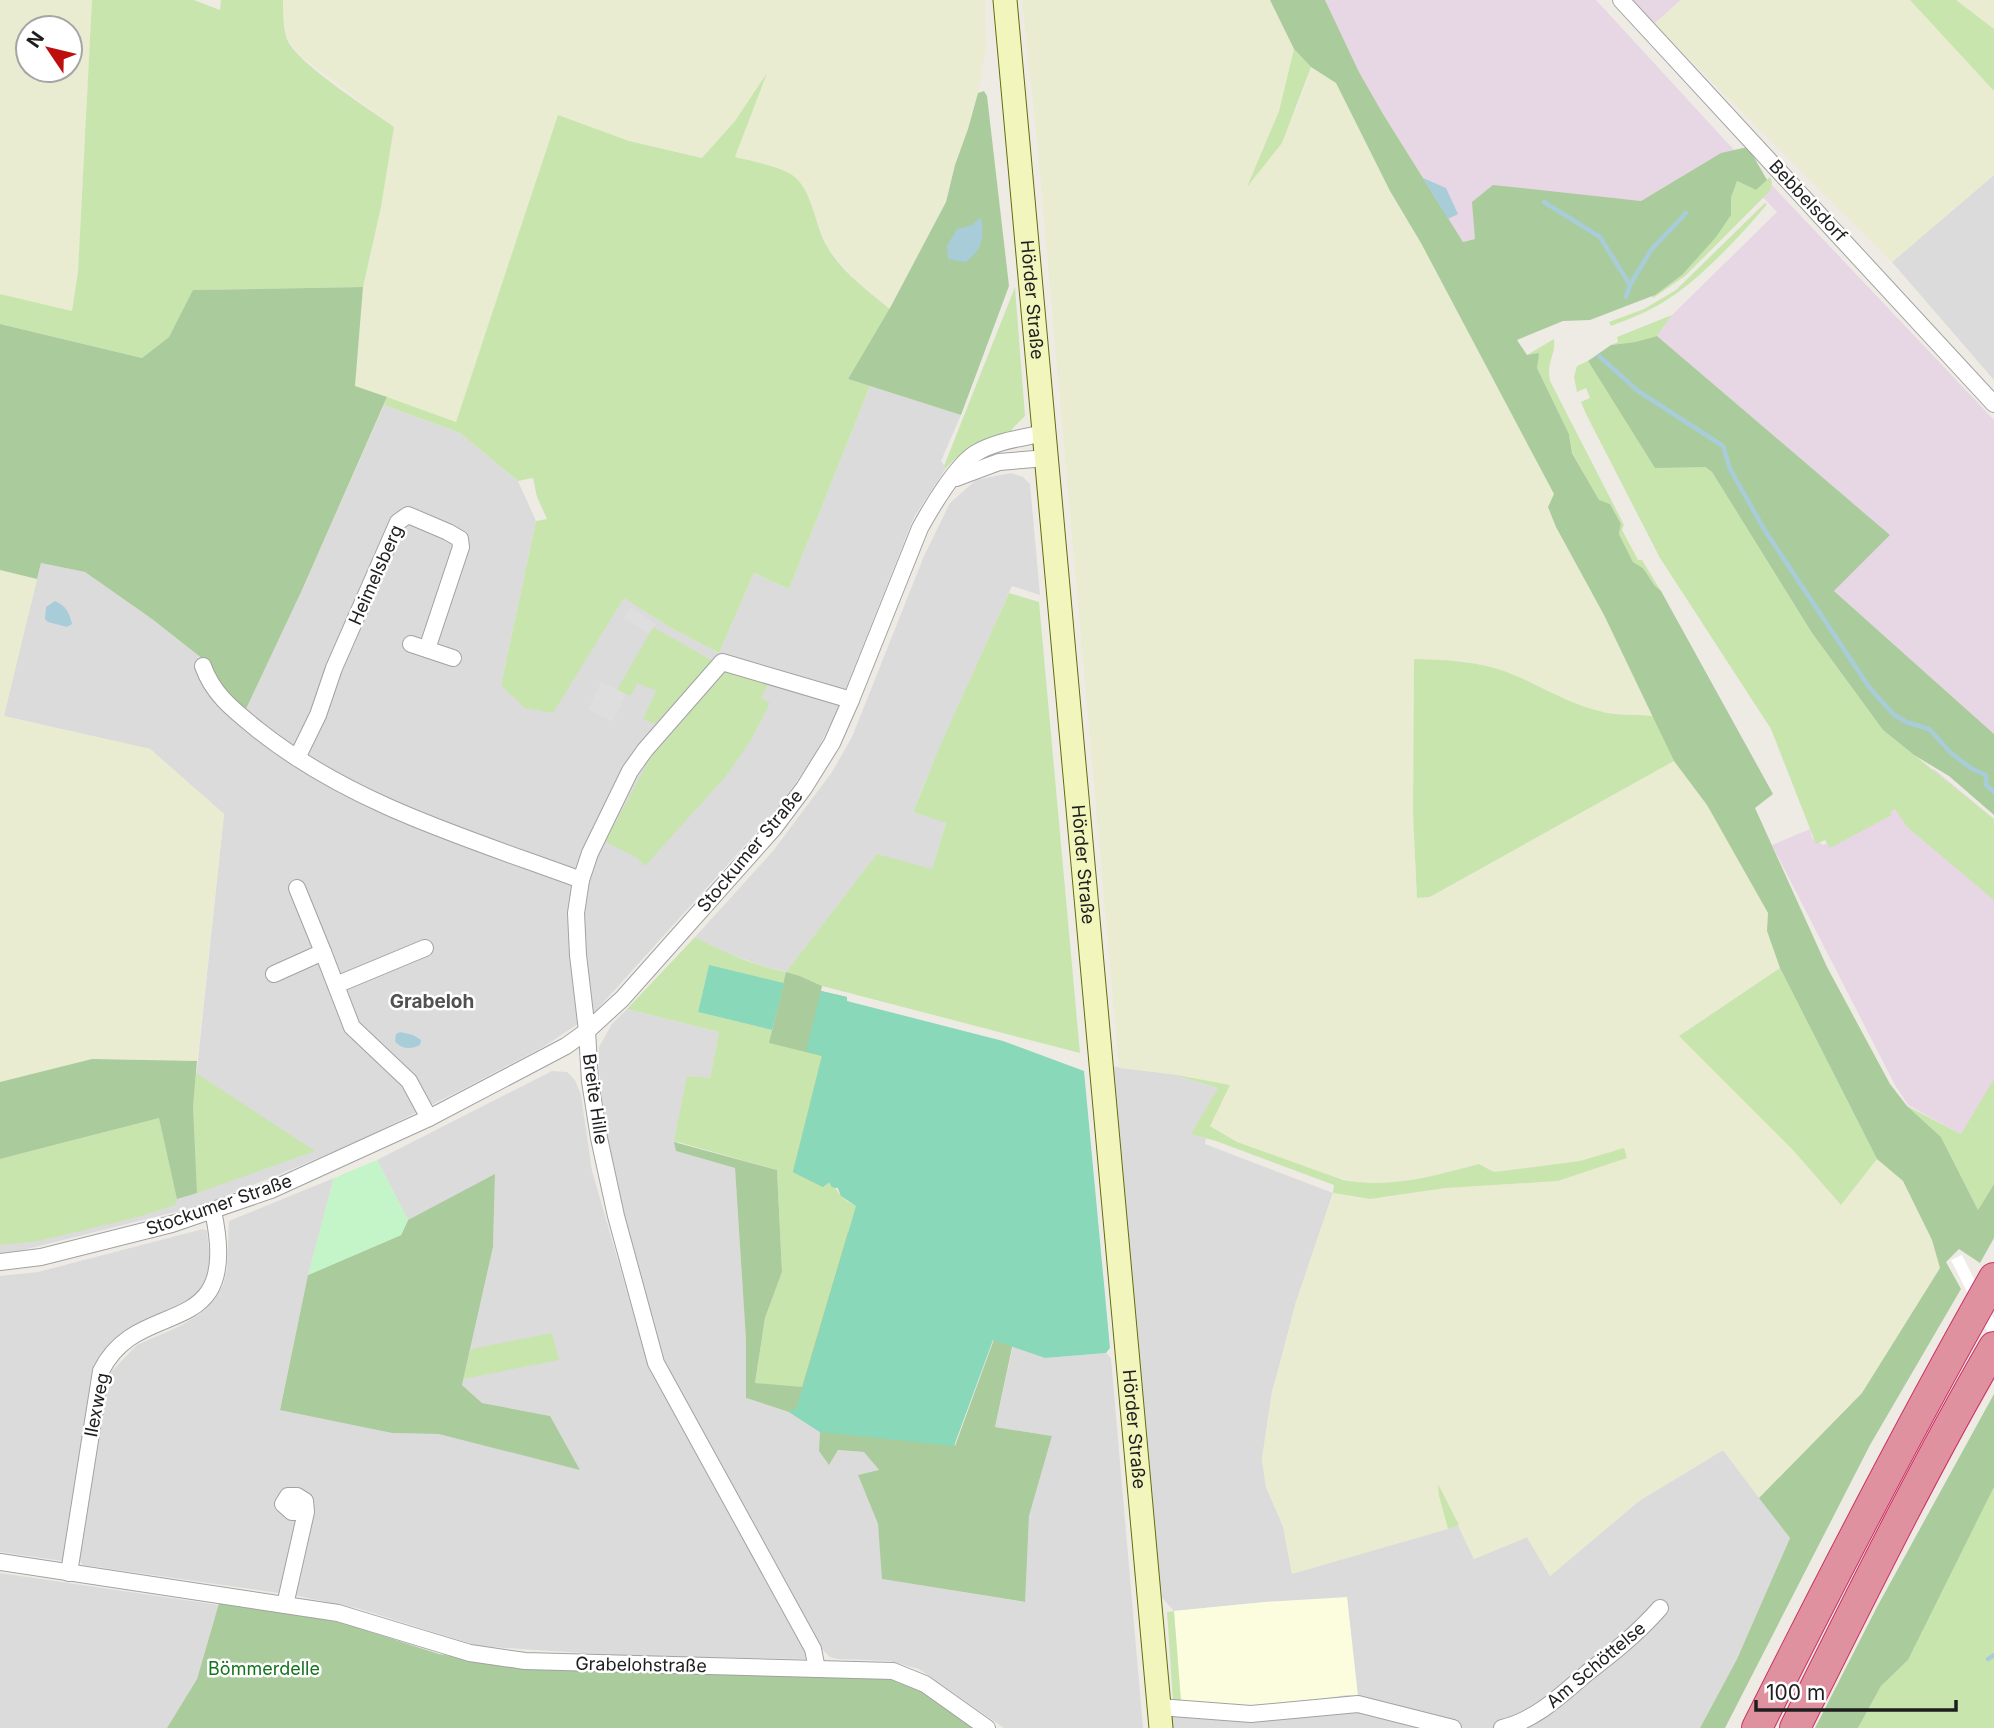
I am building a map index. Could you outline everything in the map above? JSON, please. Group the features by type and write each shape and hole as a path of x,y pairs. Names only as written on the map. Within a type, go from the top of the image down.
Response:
{"highway":[{"path":"1757,1728 1887,1471 1994,1278"},
{"path":"1795,1728 1875,1567 1994,1347"}],"main road":[{"name":"Hörder Straße","path":"1005,0 1160,1717"}],"street":[{"name":"Bebbelsdorf","path":"1621,0 1994,404"},
{"name":"Stockumer Straße","path":"0,1262 31,1259 173,1224 271,1190 429,1118 566,1046 587,1031 622,999 790,808 832,743 920,528 939,496 972,455 981,450 1044,433"},
{"path":"951,481 988,464 1047,458"},
{"name":"Heimelsberg","path":"297,758 318,715 334,668 398,522 408,515 460,539 458,556 419,646 453,658"},
{"name":"Breite Hille","path":"817,1669 813,1649 656,1363 617,1222 590,1081 576,913 581,880 590,853 637,761 722,662 851,700"},
{"path":"203,666 209,682 231,708 297,758 344,786 380,804 581,880"},
{"path":"297,888 352,1027 409,1081 429,1118"},
{"path":"336,985 425,948"},
{"path":"274,974 323,952"},
{"name":"Ilexweg","path":"69,1573 102,1371 110,1356 124,1342 194,1307 207,1294 219,1262 219,1238 213,1211"},
{"path":"285,1605 306,1512"},
{"name":"Grabelohstraße","path":"0,1562 338,1614 470,1653 527,1661 885,1670 905,1674 925,1684 987,1728"},
{"name":"Am Schöttelse","path":"1502,1728 1532,1723 1545,1708 1640,1630 1660,1608"},
{"path":"1160,1717 1251,1714 1358,1704 1453,1728"}],"shaded area":[{"path":"0,0 92,0 78,272 72,311 0,294"},
{"path":"283,0 985,0 986,48 978,93 946,202 890,308 855,280 828,248 805,192 779,170 735,157 765,77 735,121 703,158 629,141 559,116 456,422 355,387 363,287 381,207 394,127 302,57 288,40 283,17"},
{"path":"1022,0 1270,0 1294,49 1279,111 1249,184 1298,106 1311,67 1336,83 1390,191 1421,243 1554,494 1548,507 1556,527 1604,615 1653,716 1601,712 1488,666 1465,661 1414,660 1413,815 1417,898 1431,897 1674,761 1707,805 1768,913 1767,931 1780,968 1680,1035 1792,1149 1841,1205 1877,1159 1903,1181 1932,1240 1940,1268 1862,1393 1759,1498 1723,1450 1639,1501 1550,1576 1527,1537 1474,1559 1439,1486 1448,1529 1292,1574 1283,1526 1266,1487 1262,1459 1272,1392 1296,1302 1333,1193 1356,1198 1383,1198 1446,1188 1558,1181 1626,1158 1494,1172 1479,1164 1396,1182 1361,1183 1326,1175 1237,1142 1209,1125 1229,1085 1119,1068 1037,141"},
{"path":"1325,0 1596,0 1734,150 1748,147 1767,180 1994,420 1994,734 1834,591 1890,535 1657,336 1672,315 1777,212 1721,153 1641,201 1493,186 1475,239 1463,242 1359,72"},
{"path":"1632,0 1681,0 1654,24"},
{"path":"1681,0 1910,0 1994,91 1994,175 1892,262 1654,24"},
{"path":"1956,0 1994,0 1994,29"},
{"path":"1994,175 1994,380 1892,262"},
{"path":"870,386 961,415 941,461 946,468 914,517 836,713 815,755 776,811 593,1014 543,1047 465,1088 357,1142 268,1179 199,1206 23,1250 0,1253 0,1159 20,1156 193,1107 224,814 150,749 3,716 41,563 85,572 152,619 208,663 245,711 384,405 460,433 518,481 536,521 501,685 624,597 671,628 719,653 754,573 789,589"},
{"path":"1011,473 1023,477 1030,484 1040,595 1012,586 913,812 946,822 932,870 877,855 786,972 718,950 695,937 773,851 832,772 852,737 924,556 950,503 976,480"},
{"path":"0,570 37,579 4,716 150,749 224,814 197,1061 92,1059 0,1082"},
{"path":"631,607 656,624 648,634 623,618"},
{"path":"601,682 626,694 613,722 588,709"},
{"path":"1934,769 1994,819 1994,1091 1966,1137 1908,1105 1895,1085 1772,845 1810,829 1812,838 1823,845 1839,838 1903,787"},
{"path":"627,1009 719,1032 710,1079 687,1076 676,1151 735,1168 746,1340 746,1398 789,1412 820,1432 820,1451 830,1464 837,1450 865,1452 879,1471 858,1475 878,1524 883,1579 1024,1602 1029,1516 1052,1436 995,1427 1013,1346 1045,1358 1106,1353 1111,1358 1143,1728 1004,1728 919,1669 890,1661 838,1659 830,1657 822,1649 661,1355 619,1196 605,1126 599,1069 599,1047 612,1024"},
{"path":"1109,1066 1171,1074 1218,1088 1192,1134 1206,1138 1205,1144 1333,1193 1296,1302 1272,1392 1262,1459 1266,1487 1283,1526 1292,1573 1459,1525 1474,1559 1527,1537 1550,1576 1639,1501 1723,1450 1790,1538 1737,1659 1700,1728 1170,1728 1170,1722 1181,1701 1288,1704 1347,1695 1357,1696 1347,1598 1265,1602 1174,1611 1157,1592"},
{"path":"552,1071 567,1072 575,1080 581,1095 592,1171 650,1371 789,1617 808,1659 626,1656 478,1646 360,1609 293,1595 83,1565 79,1560 111,1372 137,1345 200,1314 215,1298 223,1285 227,1269 229,1221 334,1178 308,1276 280,1409 392,1433 439,1434 550,1416 482,1403 462,1385 493,1247 495,1175 408,1220 377,1160"},
{"path":"203,1229 207,1231 210,1262 205,1281 194,1297 170,1313 122,1335 106,1347 92,1370 63,1561 0,1552 0,1276 38,1272"},
{"path":"0,1573 219,1605 197,1679 167,1728 0,1728"},
{"path":"1347,1597 1358,1696 1251,1706 1181,1701 1174,1611"}],"green space":[{"path":"92,0 194,0 220,10 221,0 283,0 287,39 293,49 319,73 394,127 381,207 363,287 194,290 169,337 142,358 0,324 0,294 72,311 78,272"},
{"path":"1270,0 1325,0 1359,72 1463,242 1475,239 1472,202 1493,185 1641,201 1721,153 1748,147 1767,180 1756,190 1737,181 1731,198 1731,215 1716,237 1682,275 1655,295 1590,320 1563,321 1517,340 1527,355 1539,353 1537,368 1569,434 1572,453 1599,500 1610,504 1621,524 1619,534 1633,562 1643,568 1661,591 1773,794 1755,808 1827,967 1890,1084 1907,1106 1941,1137 1978,1210 1994,1184 1994,1238 1980,1263 1959,1249 1946,1262 1961,1289 1870,1445 1725,1728 1700,1728 1737,1659 1790,1538 1759,1498 1862,1393 1940,1268 1932,1240 1903,1181 1877,1159 1780,968 1767,931 1768,913 1707,805 1674,761 1604,615 1556,527 1548,507 1554,494 1421,243 1390,191 1336,83 1311,67 1294,49"},
{"path":"1910,0 1956,0 1994,29 1994,91"},
{"path":"1294,49 1311,67 1282,143 1247,187 1279,111"},
{"path":"767,73 735,157 776,168 796,178 807,194 824,240 834,257 856,281 890,309 848,379 870,386 789,589 754,573 719,653 671,628 624,598 553,713 525,708 501,685 536,521 547,519 537,497 533,478 518,481 460,433 384,405 387,397 456,422 558,115 629,141 702,158 735,121"},
{"path":"984,91 987,96 1009,286 961,415 848,379 890,308 946,202 978,93"},
{"path":"1770,177 1770,191 1685,276 1653,298 1652,296 1682,275 1731,215 1731,198 1737,181 1756,190"},
{"path":"1765,203 1767,204 1732,243 1691,282 1659,305 1611,326 1609,322 1644,309 1676,290"},
{"path":"363,287 355,386 387,397 245,711 236,704 208,663 85,572 41,563 37,579 0,570 0,324 142,358 169,337 193,290"},
{"path":"1015,287 1025,416 1012,429 1013,434 968,450 946,468 944,466"},
{"path":"1672,315 1657,336 1611,345 1618,342 1617,337"},
{"path":"1657,336 1890,535 1834,591 1994,734 1994,815 1949,776 1914,755 1883,730 1812,633 1712,472 1705,467 1655,468 1588,361 1611,345"},
{"path":"1554,339 1549,369 1550,381 1624,525 1622,530 1638,560 1642,560 1661,591 1643,568 1633,562 1619,534 1621,524 1610,504 1599,501 1572,452 1569,434 1537,368 1527,355"},
{"path":"1588,361 1655,467 1705,467 1712,472 1812,633 1883,730 1994,819 1994,900 1907,827 1895,809 1890,812 1892,815 1830,848 1825,840 1816,844 1771,729 1660,558 1586,414 1581,402 1590,398 1586,388 1577,392 1574,377 1577,366"},
{"path":"1009,593 1039,602 1080,1053 822,986 786,972 877,854 932,869 946,823 913,812"},
{"path":"653,627 713,661 655,724 643,719 656,691 637,683 631,696 617,690"},
{"path":"1414,659 1490,667 1588,708 1612,714 1653,716 1674,761 1430,897 1417,898 1413,815"},
{"path":"726,671 768,684 761,698 770,703 751,740 726,776 645,866 636,857 605,842 650,758"},
{"path":"695,937 739,958 786,972 784,983 709,966 698,1012 772,1030 770,1043 822,1055 829,1182 848,1201 878,1211 848,1233 802,1388 755,1383 765,1318 782,1272 777,1170 674,1141 687,1076 710,1078 719,1032 627,1009"},
{"path":"709,965 784,983 772,1030 698,1012"},
{"path":"1780,968 1877,1159 1841,1205 1792,1149 1679,1036"},
{"path":"786,972 822,986 821,991 847,997 846,1001 1036,1236 995,1427 1052,1436 1029,1516 1025,1602 882,1579 878,1524 858,1475 879,1470 864,1452 838,1450 829,1465 819,1451 820,1432 789,1412 746,1398 746,1340 735,1168 676,1151 674,1142 777,1170 782,1272 765,1318 755,1383 802,1387 848,1232 955,1446 1001,1320 841,1196 838,1188 832,1187 829,1182 823,1187 793,1172 822,1056 769,1043"},
{"path":"821,991 847,997 847,1001 1003,1041 1084,1071 1110,1348 1106,1353 1045,1358 993,1340 954,1446 820,1432 789,1412 797,1407 856,1206 841,1196 838,1188 832,1187 829,1182 823,1187 793,1172 822,1056 806,1051"},
{"path":"92,1059 197,1061 193,1107 197,1193 177,1199 159,1118 0,1159 0,1082"},
{"path":"196,1073 315,1151 197,1193 193,1107"},
{"path":"1171,1074 1230,1085 1210,1126 1237,1142 1343,1180 1394,1182 1428,1177 1479,1164 1494,1172 1580,1161 1624,1148 1627,1158 1558,1181 1446,1188 1370,1199 1333,1193 1334,1185 1191,1134 1218,1088"},
{"path":"1994,1079 1994,1184 1978,1210 1941,1137 1907,1106 1961,1134"},
{"path":"159,1118 177,1199 175,1205 138,1217 38,1241 0,1245 0,1159"},
{"path":"377,1160 408,1220 401,1235 308,1275 334,1178"},
{"path":"495,1174 493,1247 462,1385 482,1403 550,1416 580,1470 439,1434 392,1433 280,1410 308,1275 401,1235 408,1220"},
{"path":"552,1333 559,1360 463,1379 471,1349"},
{"path":"1994,1394 1994,1487 1908,1660 1881,1686 1858,1728 1815,1728 1877,1607"},
{"path":"1438,1484 1459,1525 1448,1529 1439,1496"},
{"path":"1994,1487 1994,1728 1858,1728 1881,1686 1908,1660"},
{"name":"Bömmerdelle","path":"220,1600 343,1623 439,1654 525,1668 883,1677 908,1682 981,1728 167,1728 197,1679"},
{"path":"1174,1611 1181,1701 1173,1701 1167,1612"}],"water":[{"path":"1423,178 1446,188 1458,214 1448,219"},
{"path":"981,217 983,231 976,253 966,262 948,259 947,246 957,229 972,225"},
{"path":"55,601 68,613 72,624 67,627 45,619 46,607"},
{"path":"400,1032 421,1040 420,1045 409,1048 400,1046 395,1041 396,1034"}],"pier":[{"path":"1962,1255 1994,1319 1994,1345 1951,1260"}],"waterway":[{"path":"1544,202 1600,237 1630,285 1626,297"},
{"path":"1630,285 1651,250 1686,213"},
{"path":"1599,356 1638,391 1723,446 1730,469 1764,529 1869,687 1893,714 1906,722 1929,729 1951,753 1972,769 1986,775 1986,785 1994,792"},
{"path":"1988,1659 1994,1655"}],"district":[{"name":"Grabeloh","path":"432,1001"}]}
